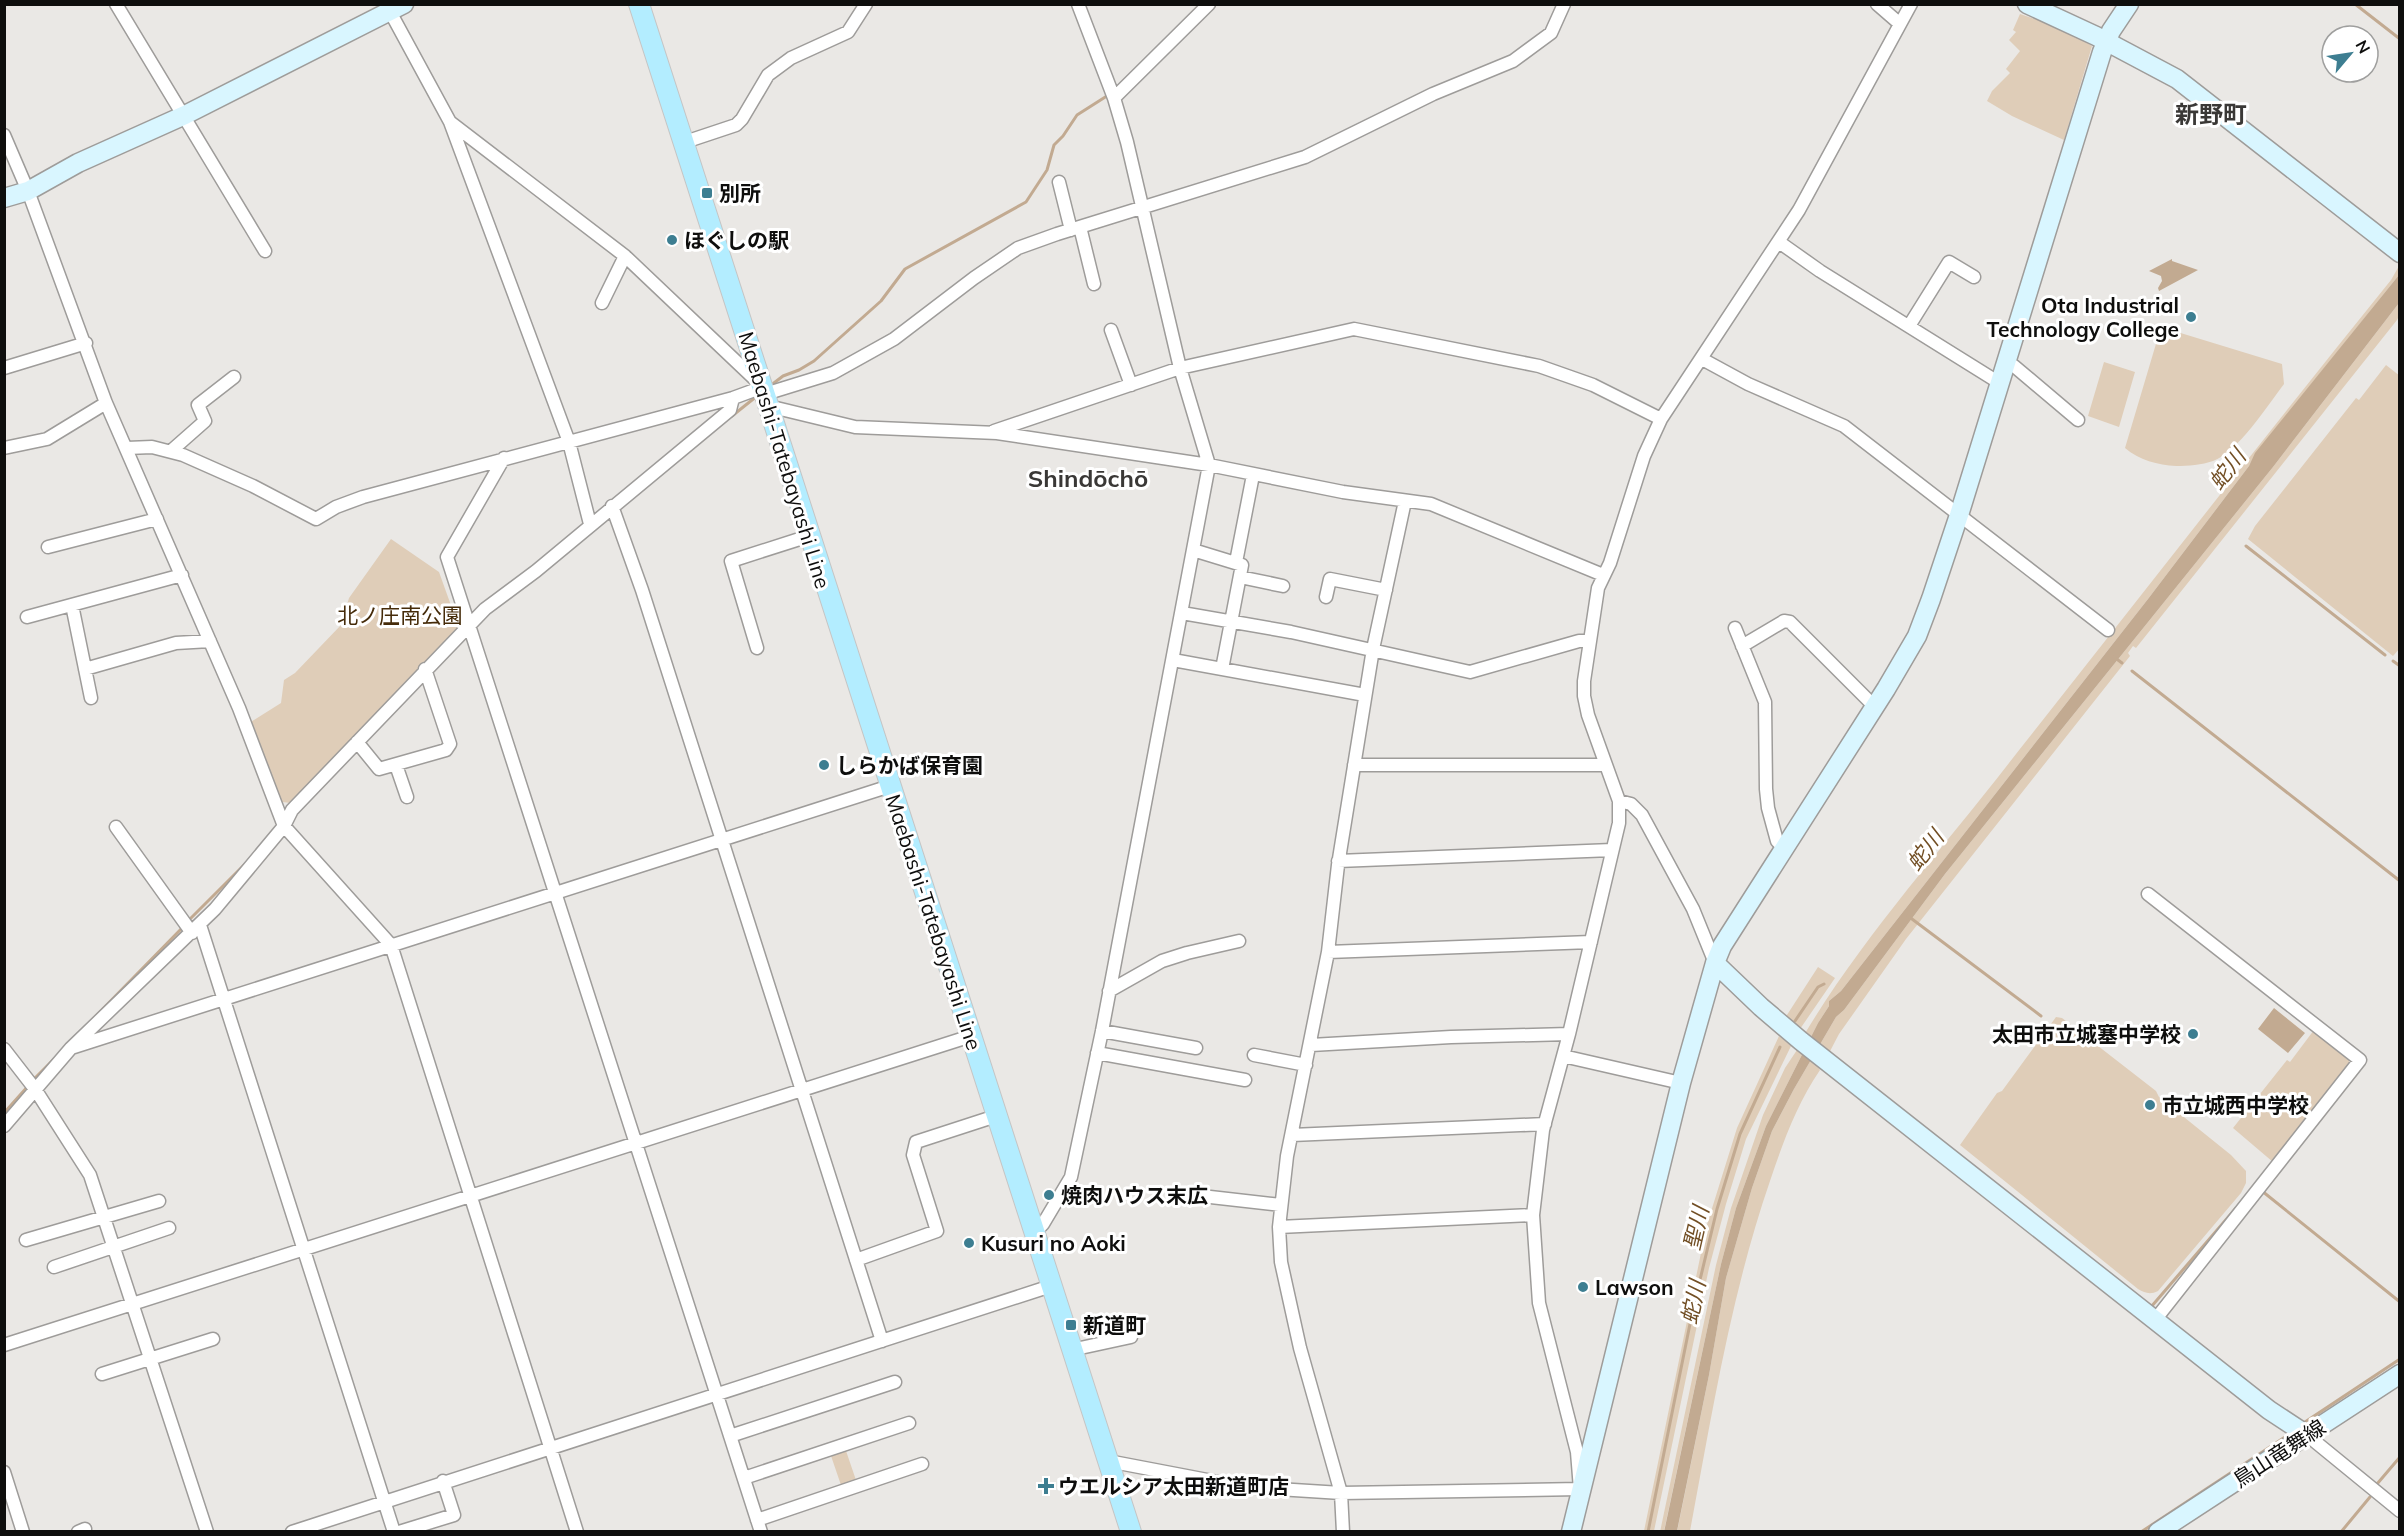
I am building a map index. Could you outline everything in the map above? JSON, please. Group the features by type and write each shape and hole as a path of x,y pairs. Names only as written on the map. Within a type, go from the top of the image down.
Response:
{"main road":[{"name":"Maebashi-Tatebayashi Line","path":"639,4 1131,1532"}],"street":[{"path":"116,4 265,251"},
{"path":"685,142 736,125 742,119 768,75 791,58 848,32 866,4"},
{"path":"1034,1233 1043,1224 1071,1177 1097,1053 1209,465 1180,368 1127,142 1114,98 1078,4"},
{"path":"1114,98 1209,4"},
{"path":"127,448 152,447 171,451 234,477 316,519 336,507 363,497 504,458 733,398 765,396 833,373 894,339 974,278 1018,248 1305,157 1433,94 1513,61 1551,33 1564,4"},
{"path":"1877,4 1900,24"},
{"path":"1580,1489 1577,1452 1539,1303 1533,1215 1545,1124 1569,1034 1618,824 1619,801 1605,765 1584,696 1589,641 1598,588 1610,562 1644,456 1661,419 1799,210 1911,4"},
{"path":"2027,4 2177,79 2400,253"},
{"path":"1571,1532 1681,1083 1715,963 1722,946 1917,636 1959,515 1998,382 2106,42 2111,30 2129,4"},
{"path":"4,198 28,191 78,163 185,115 393,6 450,122 569,442 590,524"},
{"path":"450,122 625,256 765,396 855,427 990,432 1209,465 1253,475 1431,504 1604,575"},
{"path":"4,135 86,343 106,403 239,708 284,826 391,945 577,1532"},
{"path":"1059,182 1094,284"},
{"path":"1779,242 1820,271 1998,382"},
{"path":"602,303 625,256"},
{"path":"1909,326 1949,262 1974,277"},
{"path":"990,432 1180,368 1354,329 1539,366 1593,386 1661,419"},
{"path":"1111,330 1131,385"},
{"path":"4,368 86,343"},
{"path":"1702,359 1748,384 1844,426 2108,630"},
{"path":"2005,362 2014,366 2078,420"},
{"path":"171,451 205,421 198,405 234,377"},
{"path":"4,1126 71,1048 196,929 284,826 292,810 485,609 536,571 730,410 733,398"},
{"path":"4,448 47,439 106,403"},
{"path":"504,458 447,557 759,1526 922,1464"},
{"path":"1236,562 1253,475"},
{"path":"1343,1532 1341,1493 1300,1348 1281,1262 1279,1227 1292,1135 1328,952 1338,861 1365,695 1405,501"},
{"path":"612,506 642,590 882,1341"},
{"path":"48,547 157,519"},
{"path":"757,648 730,561 809,536"},
{"path":"1193,550 1242,565 1222,669"},
{"path":"27,617 182,575"},
{"path":"1240,577 1283,586"},
{"path":"1326,597 1330,579 1386,590"},
{"path":"72,605 91,698"},
{"path":"1182,613 1232,620 1470,672 1580,641 1589,641"},
{"path":"1742,646 1784,621 1790,622 1874,706"},
{"path":"1735,628 1765,702 1768,808 1777,841 1784,848"},
{"path":"85,669 176,642 210,641"},
{"path":"1173,660 1365,695"},
{"path":"357,742 379,769 446,750 450,744 425,669"},
{"path":"396,765 407,797"},
{"path":"1354,765 1605,765"},
{"path":"71,1048 890,786"},
{"path":"1619,801 1631,804 1642,815 1693,909 1715,963 1761,1007 2269,1410 2307,1435 2400,1511"},
{"path":"116,827 196,929 224,999 394,1532"},
{"path":"1338,861 1612,850"},
{"path":"2148,894 2360,1060 2155,1320"},
{"path":"1109,991 1162,961 1187,952 1239,941"},
{"path":"1328,952 1591,942"},
{"path":"1101,1031 1196,1048"},
{"path":"1311,1045 1451,1037 1569,1034"},
{"path":"4,1345 970,1036"},
{"path":"4,1049 35,1089 90,1175 207,1532"},
{"path":"1097,1053 1245,1080"},
{"path":"1254,1055 1306,1065"},
{"path":"1563,1056 1681,1083"},
{"path":"856,1260 937,1230 913,1155 916,1142 996,1116"},
{"path":"1292,1135 1545,1124"},
{"path":"1185,1194 1281,1205"},
{"path":"26,1240 159,1201"},
{"path":"1279,1227 1533,1215"},
{"path":"54,1266 169,1228"},
{"path":"292,1532 550,1446 1051,1286"},
{"path":"1071,1350 1131,1337"},
{"path":"102,1374 213,1339"},
{"name":"鳥山竜舞線","path":"2158,1532 2400,1374"},
{"path":"730,1436 895,1382"},
{"path":"744,1478 909,1424"},
{"path":"1108,1461 1244,1487 1341,1493 1580,1489"},
{"path":"4,1472 23,1532"},
{"path":"399,1532 454,1515 443,1481"}],"green space":[{"path":"2020,14 2067,30 2092,46 2064,140 2012,116 1987,101 1992,91 2010,73 2006,69 2020,51 2009,40 2016,32 2013,30"},
{"path":"2399,266 2399,275 2256,453 2249,466 2148,599 1841,991 1829,1001 1829,1006 1818,1023 1766,1126 1736,1208 1721,1264 1664,1531 1660,1532 1716,1265 1731,1208 1763,1115 1785,1068 1805,1038 1804,1035 1851,964 1902,896 2391,280"},
{"path":"2399,303 2397,320 2136,648 2133,646 2128,653 2130,656 1906,939 1839,1034 1828,1055 1825,1054 1818,1067 1820,1070 1804,1096 1785,1138 1756,1224 1733,1311 1690,1531 1677,1532 1726,1278 1752,1188 1772,1131 1836,1017 1844,1010 1945,874 2273,467"},
{"path":"2161,327 2282,364 2284,384 2242,439 2232,449 2213,461 2176,466 2162,464 2143,459 2125,448"},
{"path":"2104,362 2135,372 2119,427 2088,416"},
{"path":"2386,365 2400,376 2400,648 2393,656 2248,539 2255,526 2356,398 2359,400"},
{"name":"北ノ庄南公園","path":"391,539 439,572 453,611 462,613 464,624 291,803 282,802 249,723 281,703 284,680 295,673 341,625 349,598"},
{"path":"1818,967 1835,978 1800,1029 1796,1031 1785,1018"},
{"path":"2056,1017 2062,1018 2156,1091 2159,1097 2231,1155 2246,1171 2246,1183 2241,1193 2158,1291 2148,1293 2138,1289 1960,1145"},
{"path":"2314,1030 2349,1058 2349,1063 2273,1162 2233,1128 2287,1060 2290,1062"},
{"path":"1779,1036 1791,1046 1746,1139 1726,1204 1709,1268 1654,1531 1644,1531 1702,1248 1700,1247 1737,1128"},
{"path":"844,1445 858,1486 843,1491 829,1450"}],"shaded area":[{"path":"2172,259 2172,261 2198,270 2159,291 2161,276 2149,271"},
{"path":"2399,275 2399,303 2273,467 1945,874 1844,1010 1836,1017 1772,1131 1752,1188 1726,1278 1677,1531 1664,1532 1721,1264 1736,1208 1766,1126 1818,1023 1829,1006 1829,1001 1841,991 2148,599 2249,466 2255,453"},
{"path":"2274,1008 2305,1033 2288,1053 2258,1029"}],"waterway":[{"path":"2355,4 2400,39"},
{"path":"770,386 783,376 814,361 881,301 905,269 1026,202 1047,170 1054,145 1077,115 1110,94"},
{"path":"732,416 757,396"},
{"path":"2246,546 2385,655"},
{"path":"2114,657 2122,663"},
{"path":"2393,661 2400,666"},
{"path":"2132,671 2400,881"},
{"path":"188,921 245,864"},
{"path":"1908,916 2041,1016"},
{"path":"92,1020 184,926"},
{"name":"聖川","path":"1795,1021 1818,987 1824,984"},
{"name":"聖川","path":"1648,1532 1693,1309 1717,1209 1740,1134 1780,1047"},
{"path":"33,1080 58,1055"},
{"path":"4,1113 29,1085"},
{"path":"2262,1191 2400,1302"},
{"path":"2151,1307 2236,1208"},
{"path":"2305,1422 2400,1359"},
{"path":"2141,1532 2285,1437"},
{"path":"2377,1484 2400,1457"},
{"path":"2341,1532 2370,1497"}],"place":[{"name":"別所","path":"707,193"},
{"name":"ほぐしの駅","path":"672,240"},
{"name":"Ota Industrial Technology College","path":"2191,317"},
{"name":"しらかば保育園","path":"824,765"},
{"name":"太田市立城塞中学校","path":"2193,1034"},
{"name":"市立城西中学校","path":"2150,1105"},
{"name":"焼肉ハウス末広","path":"1049,1195"},
{"name":"Kusuri no Aoki","path":"969,1243"},
{"name":"Lawson","path":"1583,1287"},
{"name":"新道町","path":"1071,1325"},
{"name":"ウエルシア太田新道町店","path":"1046,1486"}],"district":[{"name":"新野町","path":"2211,114"},
{"name":"Shindōchō","path":"1088,478"}],"water label":[{"name":"蛇川","path":"2227,469"},
{"name":"蛇川","path":"1925,850"},
{"name":"蛇川","path":"1693,1302"}]}
